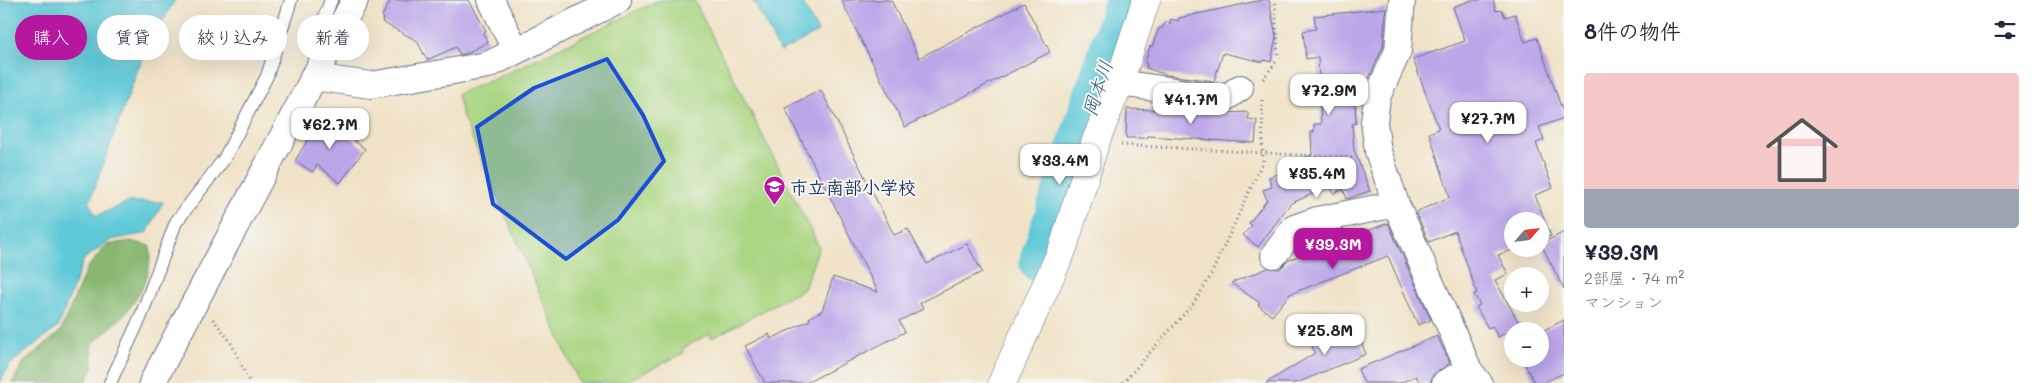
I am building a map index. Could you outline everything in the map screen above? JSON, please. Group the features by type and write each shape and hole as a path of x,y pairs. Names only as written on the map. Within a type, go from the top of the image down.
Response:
{"street":[{"path":"347,15 355,0"},
{"path":"490,0 516,51"},
{"path":"313,76 371,85 488,65 618,0"},
{"path":"1002,383 1063,248 1095,143 1119,83 1146,0"},
{"path":"1402,0 1398,51 1377,97 1374,122 1380,159 1396,204 1474,376 1446,383"},
{"path":"152,383 322,60"},
{"path":"1119,83 1225,98 1255,90"},
{"path":"1274,255 1294,228 1317,220 1396,204"}],"lane":[{"path":"110,383 141,316 176,222 224,159 267,76 291,0"},
{"path":"325,15 331,0"}],"path":[{"path":"1123,383 1193,304 1210,277 1263,161 1255,90 1262,77 1278,59 1275,0"},
{"path":"1095,143 1262,154 1380,159"},
{"path":"194,306 209,315 230,341 250,383"}],"highlighted area":[{"path":"607,59 643,115 664,161 618,220 566,259 493,204 477,127 534,88"}],"green space":[{"path":"659,0 694,0 819,247 804,289 712,338 709,334 682,349 684,353 622,383 579,383 462,115 457,94 497,78"},
{"path":"130,241 150,246 150,262 147,276 134,302 115,324 92,344 93,367 86,383 12,383 23,363 60,332 87,268 107,245"}],"water":[{"path":"0,0 175,0 166,15 97,15 97,60 141,60 89,203 96,216 129,202 163,202 147,233 111,240 84,259 58,327 10,364 0,382"},
{"path":"753,0 801,0 818,32 780,52"}],"building":[{"path":"391,0 469,0 486,31 483,33 488,42 467,53 460,55 456,47 427,60 417,41 382,22 384,18 382,16"},
{"path":"841,0 891,0 919,58 1024,3 1050,52 905,127"},
{"path":"1269,0 1276,36 1271,62 1223,53 1214,81 1167,75 1146,68 1147,64 1145,63 1150,46 1152,47 1159,28 1162,28 1166,22 1170,24 1171,19 1178,21 1179,18"},
{"path":"1472,0 1493,0 1496,11 1502,10 1505,17 1515,14 1525,42 1537,38 1564,115 1564,118 1539,127 1544,140 1536,143 1553,188 1535,195 1542,212 1504,212 1504,253 1498,255 1504,267 1504,276 1495,280 1504,296 1504,312 1513,312 1518,322 1504,322 1504,334 1498,337 1492,326 1488,328 1476,307 1480,305 1474,294 1477,293 1455,231 1429,242 1416,212 1450,197 1429,133 1439,129 1413,59 1465,41 1453,7"},
{"path":"1386,8 1383,47 1369,78 1354,79 1356,123 1352,124 1354,150 1370,191 1347,199 1343,189 1334,194 1330,186 1290,204 1258,247 1243,235 1252,225 1249,223 1267,200 1263,190 1272,187 1269,177 1281,173 1279,167 1312,155 1311,132 1314,132 1314,124 1321,124 1318,57 1306,59 1303,31 1316,29 1314,16"},
{"path":"821,90 894,235 908,229 927,264 967,244 982,272 920,303 923,309 899,321 905,332 806,383 765,383 745,346 769,334 771,339 810,320 809,318 822,311 833,277 878,292 785,108"},
{"path":"1161,107 1223,113 1248,112 1248,119 1257,120 1255,143 1148,136 1147,138 1126,138 1127,109 1161,110"},
{"path":"322,115 340,126 338,128 365,149 340,183 317,165 313,172 295,161"},
{"path":"1388,223 1431,320 1418,325 1388,256 1290,294 1272,316 1258,305 1260,303 1231,283 1268,268 1280,269 1289,260 1310,252 1309,249 1327,242 1328,246"},
{"path":"1564,232 1564,289 1548,258 1549,240"},
{"path":"1564,320 1564,373 1543,383 1535,383 1526,367 1549,367 1549,328"},
{"path":"1354,325 1366,354 1297,383 1266,383 1315,353 1311,343"},
{"path":"1437,336 1450,363 1433,375 1430,383 1420,383 1416,376 1400,383 1364,383 1358,369"}],"waterway":[{"name":"岡本川","path":"1040,262 1126,0"}],"place":[{"name":"市立南部小学校","path":"774,206"}]}
